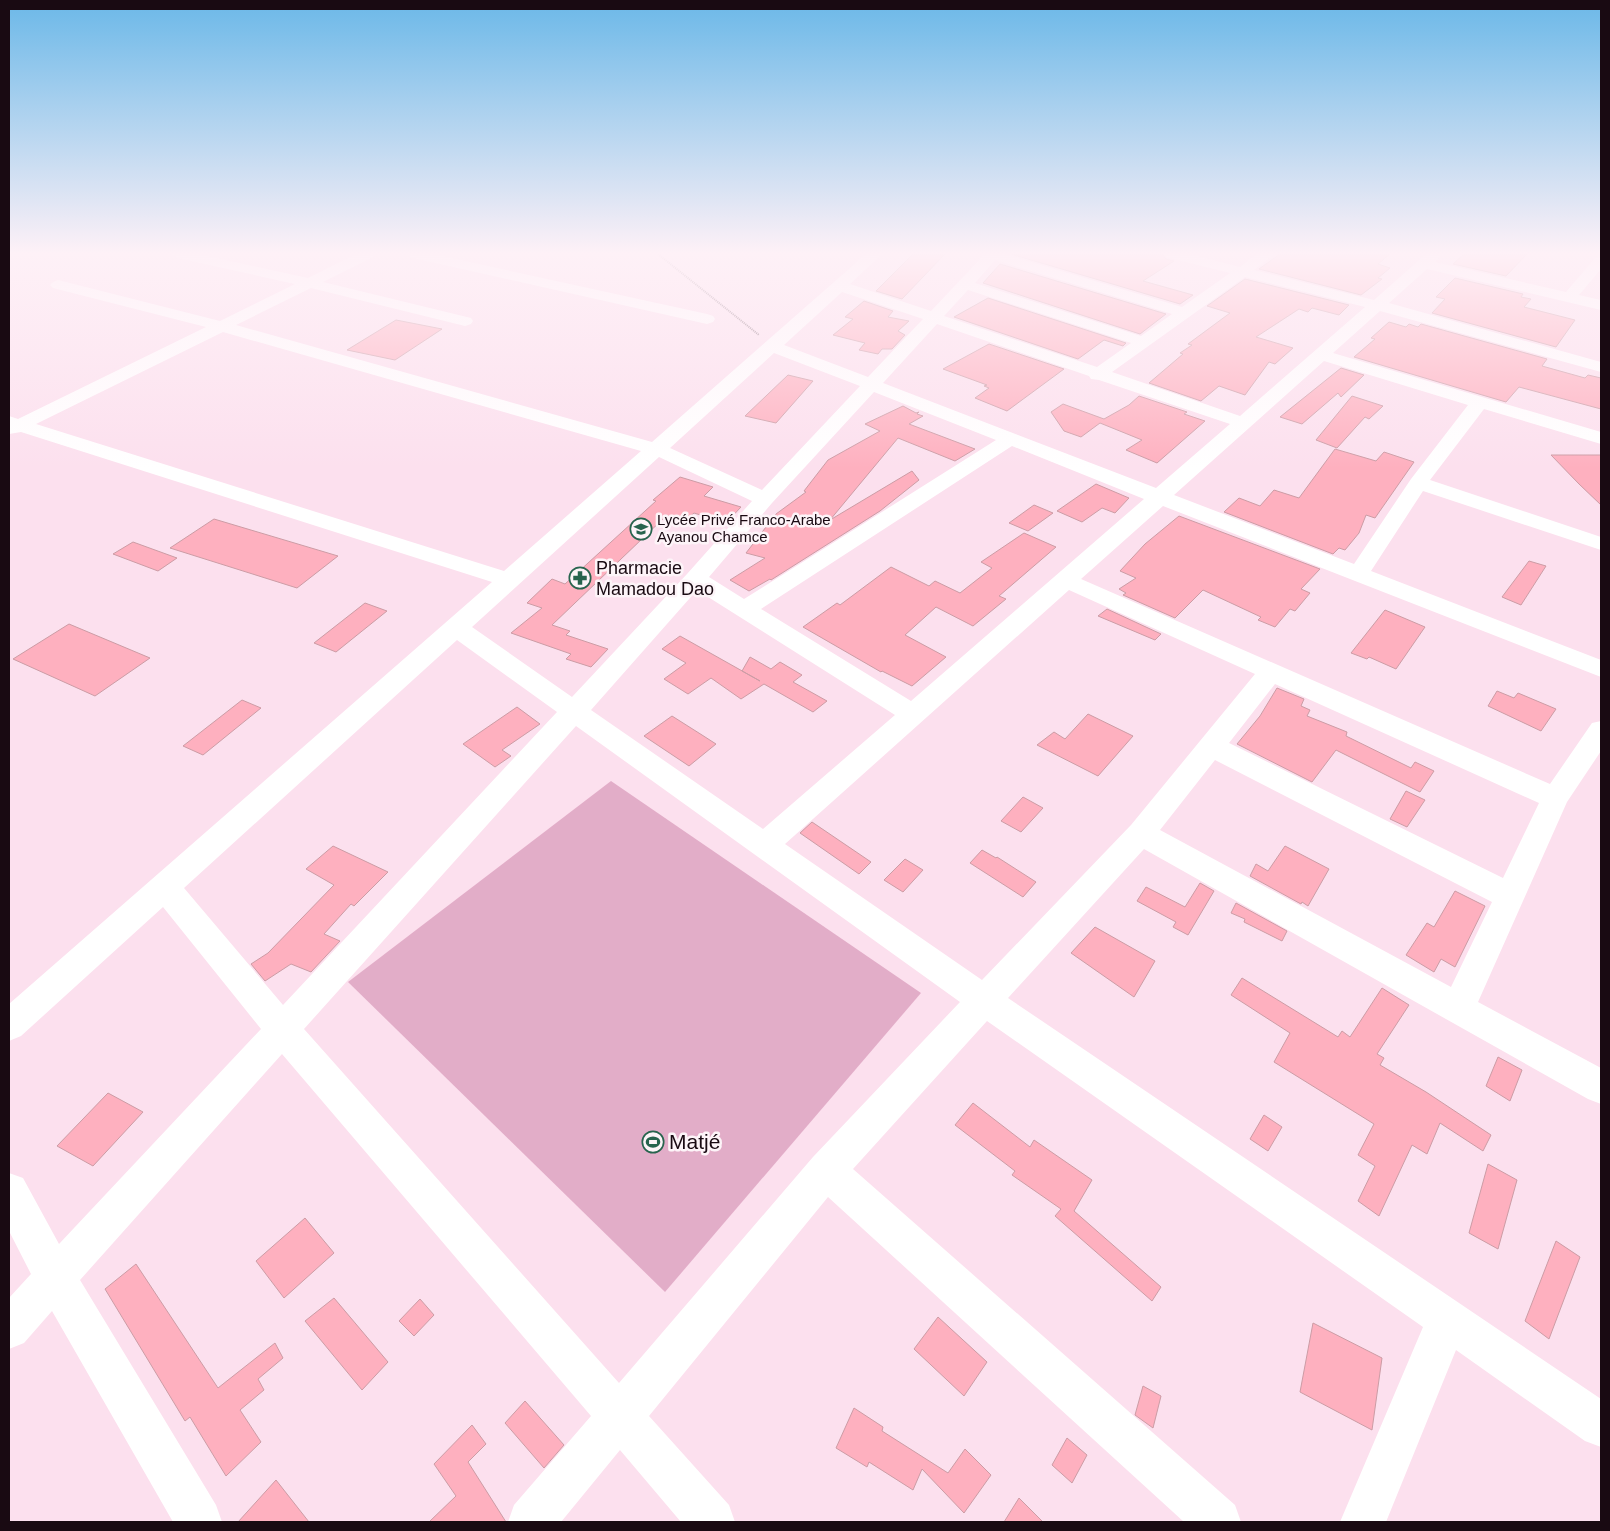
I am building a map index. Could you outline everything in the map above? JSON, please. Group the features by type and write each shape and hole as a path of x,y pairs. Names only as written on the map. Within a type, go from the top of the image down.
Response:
{"street":[{"path":"9,1025 795,325"},
{"path":"9,1328 573,712 765,499 926,325"},
{"path":"954,325 1244,423"},
{"path":"1092,325 1143,342"},
{"path":"1097,375 1166,325"},
{"path":"765,845 1354,325"},
{"path":"1451,325 1601,367"},
{"path":"12,426 221,326 657,448 765,499"},
{"path":"772,346 1359,573 1601,669"},
{"path":"1320,355 1601,438"},
{"path":"1359,573 1418,483 1479,403"},
{"path":"12,426 441,557 509,580"},
{"path":"744,610 1012,438"},
{"path":"1418,483 1601,544"},
{"path":"694,579 913,714"},
{"path":"1065,580 1555,798"},
{"path":"456,627 573,712 765,845 984,1001 1601,1425"},
{"path":"531,1522 826,1170 1141,833 1271,672"},
{"path":"1458,1008 1555,798 1601,730"},
{"path":"1211,746 1509,896"},
{"path":"1141,833 1601,1087"},
{"path":"164,886 282,1029 712,1522"},
{"path":"826,1170 1218,1522"},
{"path":"9,1192 55,1277 199,1522"},
{"path":"1363,1522 1448,1319"}],"path":[{"path":"747,325 772,346"}],"shaded area":[{"name":"Matjé","path":"611,781 921,993 665,1292 348,982"}],"building":[{"path":"387,325 424,325 442,329 395,360 347,350"},
{"path":"845,325 904,325 898,331 905,335 892,349 882,349 878,354 859,350 865,343 833,335"},
{"path":"979,325 1072,325 1126,343 1123,346 1104,340 1078,359"},
{"path":"1114,325 1151,325 1140,334"},
{"path":"1213,325 1274,325 1256,337 1293,348 1275,364 1269,362 1245,395 1219,386 1201,401 1149,383 1183,354 1180,353 1192,345 1188,344"},
{"path":"1385,325 1418,327 1426,325 1547,359 1542,366 1585,378 1588,375 1601,378 1601,409 1519,387 1506,402 1354,357 1375,339 1371,338"},
{"path":"1477,325 1571,325 1556,347"},
{"path":"989,344 1064,369 1007,411 975,398 989,388 984,386 987,385 943,369"},
{"path":"1341,368 1364,375 1341,397 1338,393 1302,424 1280,417"},
{"path":"788,375 813,381 776,423 745,416"},
{"path":"1139,396 1187,412 1184,414 1205,421 1157,463 1126,450 1142,440 1100,423 1081,437 1064,431 1051,412 1063,404 1104,419 1129,405"},
{"path":"1352,396 1383,406 1369,419 1365,417 1337,448 1316,440"},
{"path":"903,406 916,413 919,412 917,414 923,416 909,424 975,449 955,461 898,438 830,520 912,471 919,480 880,511 771,580 749,591 730,580 765,558 746,553 776,514 806,492 804,491 828,460 880,431 865,424"},
{"path":"1335,449 1376,461 1384,452 1414,462 1375,518 1366,515 1359,533 1345,550 1339,548 1333,554 1224,512 1239,498 1260,506 1274,490 1299,498"},
{"path":"1551,455 1601,455 1601,505 1579,484"},
{"path":"680,477 713,487 704,496 741,507 726,523 694,513 685,521 666,516 552,625 570,631 566,635 608,649 591,667 566,659 571,654 511,633 542,608 527,603 552,579 565,584 656,501 653,500"},
{"path":"1096,484 1129,498 1115,513 1102,508 1082,522 1057,511"},
{"path":"1034,505 1053,513 1028,531 1009,523"},
{"path":"1179,516 1320,569 1301,589 1310,593 1295,611 1290,609 1275,627 1258,620 1261,617 1203,590 1175,618 1123,595 1126,593 1119,589 1136,578 1120,571 1145,544"},
{"path":"214,519 338,556 297,588 170,548"},
{"path":"1024,533 1056,547 999,596 1006,599 973,626 936,607 905,635 946,657 912,686 881,672 803,627 837,603 840,605 891,567 929,586 935,581 960,593 992,568 981,562"},
{"path":"133,542 177,558 158,571 113,554"},
{"path":"1529,561 1546,566 1521,605 1502,597"},
{"path":"365,603 387,611 336,652 314,643"},
{"path":"1107,609 1161,634 1155,640 1098,616"},
{"path":"1385,610 1425,627 1396,669 1369,657 1367,659 1351,653"},
{"path":"69,624 150,658 95,696 13,659"},
{"path":"680,636 742,671 750,657 771,669 780,662 802,675 793,682 827,701 813,712 764,684 741,699 711,678 688,694 664,679 686,663 662,649"},
{"path":"1277,688 1304,699 1301,706 1310,710 1307,716 1347,732 1346,736 1411,768 1415,762 1434,771 1420,792 1336,750 1312,782 1237,744 1260,716"},
{"path":"1497,691 1514,698 1518,693 1556,709 1541,731 1488,706"},
{"path":"242,700 261,708 203,755 183,746"},
{"path":"517,707 540,724 502,750 511,756 495,767 463,744"},
{"path":"1088,714 1133,736 1098,776 1037,745 1054,732 1065,739"},
{"path":"672,716 716,744 689,766 644,736"},
{"path":"1406,791 1425,800 1407,827 1390,819"},
{"path":"1023,797 1043,808 1021,832 1001,821"},
{"path":"812,822 871,862 859,874 800,833"},
{"path":"333,846 388,872 354,906 351,904 324,934 340,941 311,972 291,964 265,981 251,964 268,953 334,885 306,869"},
{"path":"1285,846 1329,869 1308,906 1250,876 1256,864 1268,871"},
{"path":"982,850 997,857 1036,882 1023,897 970,863"},
{"path":"905,859 923,870 903,892 884,880"},
{"path":"1200,883 1214,891 1188,935 1173,927 1176,922 1137,901 1146,887 1185,907"},
{"path":"1455,891 1485,906 1455,967 1441,959 1434,972 1406,955 1427,923 1434,927"},
{"path":"1236,903 1287,931 1282,941 1244,922 1245,919 1231,913"},
{"path":"1095,927 1155,961 1134,997 1071,953"},
{"path":"1242,978 1338,1037 1342,1031 1350,1037 1382,988 1409,1005 1377,1054 1384,1058 1380,1065 1426,1092 1491,1135 1483,1151 1440,1123 1427,1154 1412,1145 1379,1216 1358,1201 1375,1166 1358,1155 1374,1124 1274,1062 1290,1033 1231,995"},
{"path":"1498,1057 1522,1070 1510,1101 1486,1086"},
{"path":"108,1093 143,1112 93,1166 57,1146"},
{"path":"973,1103 1030,1147 1034,1140 1092,1180 1074,1211 1161,1287 1152,1301 1055,1216 1061,1209 1012,1175 1015,1171 955,1125"},
{"path":"1264,1115 1282,1127 1268,1151 1250,1139"},
{"path":"1488,1164 1517,1180 1498,1249 1469,1233"},
{"path":"305,1218 334,1253 284,1298 256,1261"},
{"path":"1556,1241 1580,1257 1549,1339 1525,1321"},
{"path":"136,1264 218,1388 275,1343 283,1358 258,1379 264,1390 240,1410 261,1442 226,1476 190,1417 185,1421 105,1289"},
{"path":"334,1298 388,1362 362,1390 305,1321"},
{"path":"420,1299 434,1315 414,1336 399,1321"},
{"path":"938,1317 987,1362 964,1396 914,1349"},
{"path":"1313,1323 1382,1358 1372,1430 1300,1392"},
{"path":"1143,1386 1161,1396 1153,1428 1135,1415"},
{"path":"525,1401 564,1445 544,1468 505,1423"},
{"path":"854,1408 883,1427 882,1431 948,1473 965,1449 991,1475 964,1513 922,1469 913,1490 869,1462 867,1467 836,1448"},
{"path":"472,1425 486,1444 468,1462 506,1522 429,1522 456,1496 434,1464"},
{"path":"1067,1438 1087,1455 1072,1483 1052,1465"},
{"path":"276,1480 309,1522 238,1522"},
{"path":"1019,1498 1043,1522 1004,1522"}],"place":[{"name":"Lycée Privé Franco-Arabe Ayanou Chamce","path":"641,529"},
{"name":"Pharmacie Mamadou Dao","path":"580,578"},
{"name":"Matjé","path":"653,1142"}]}
